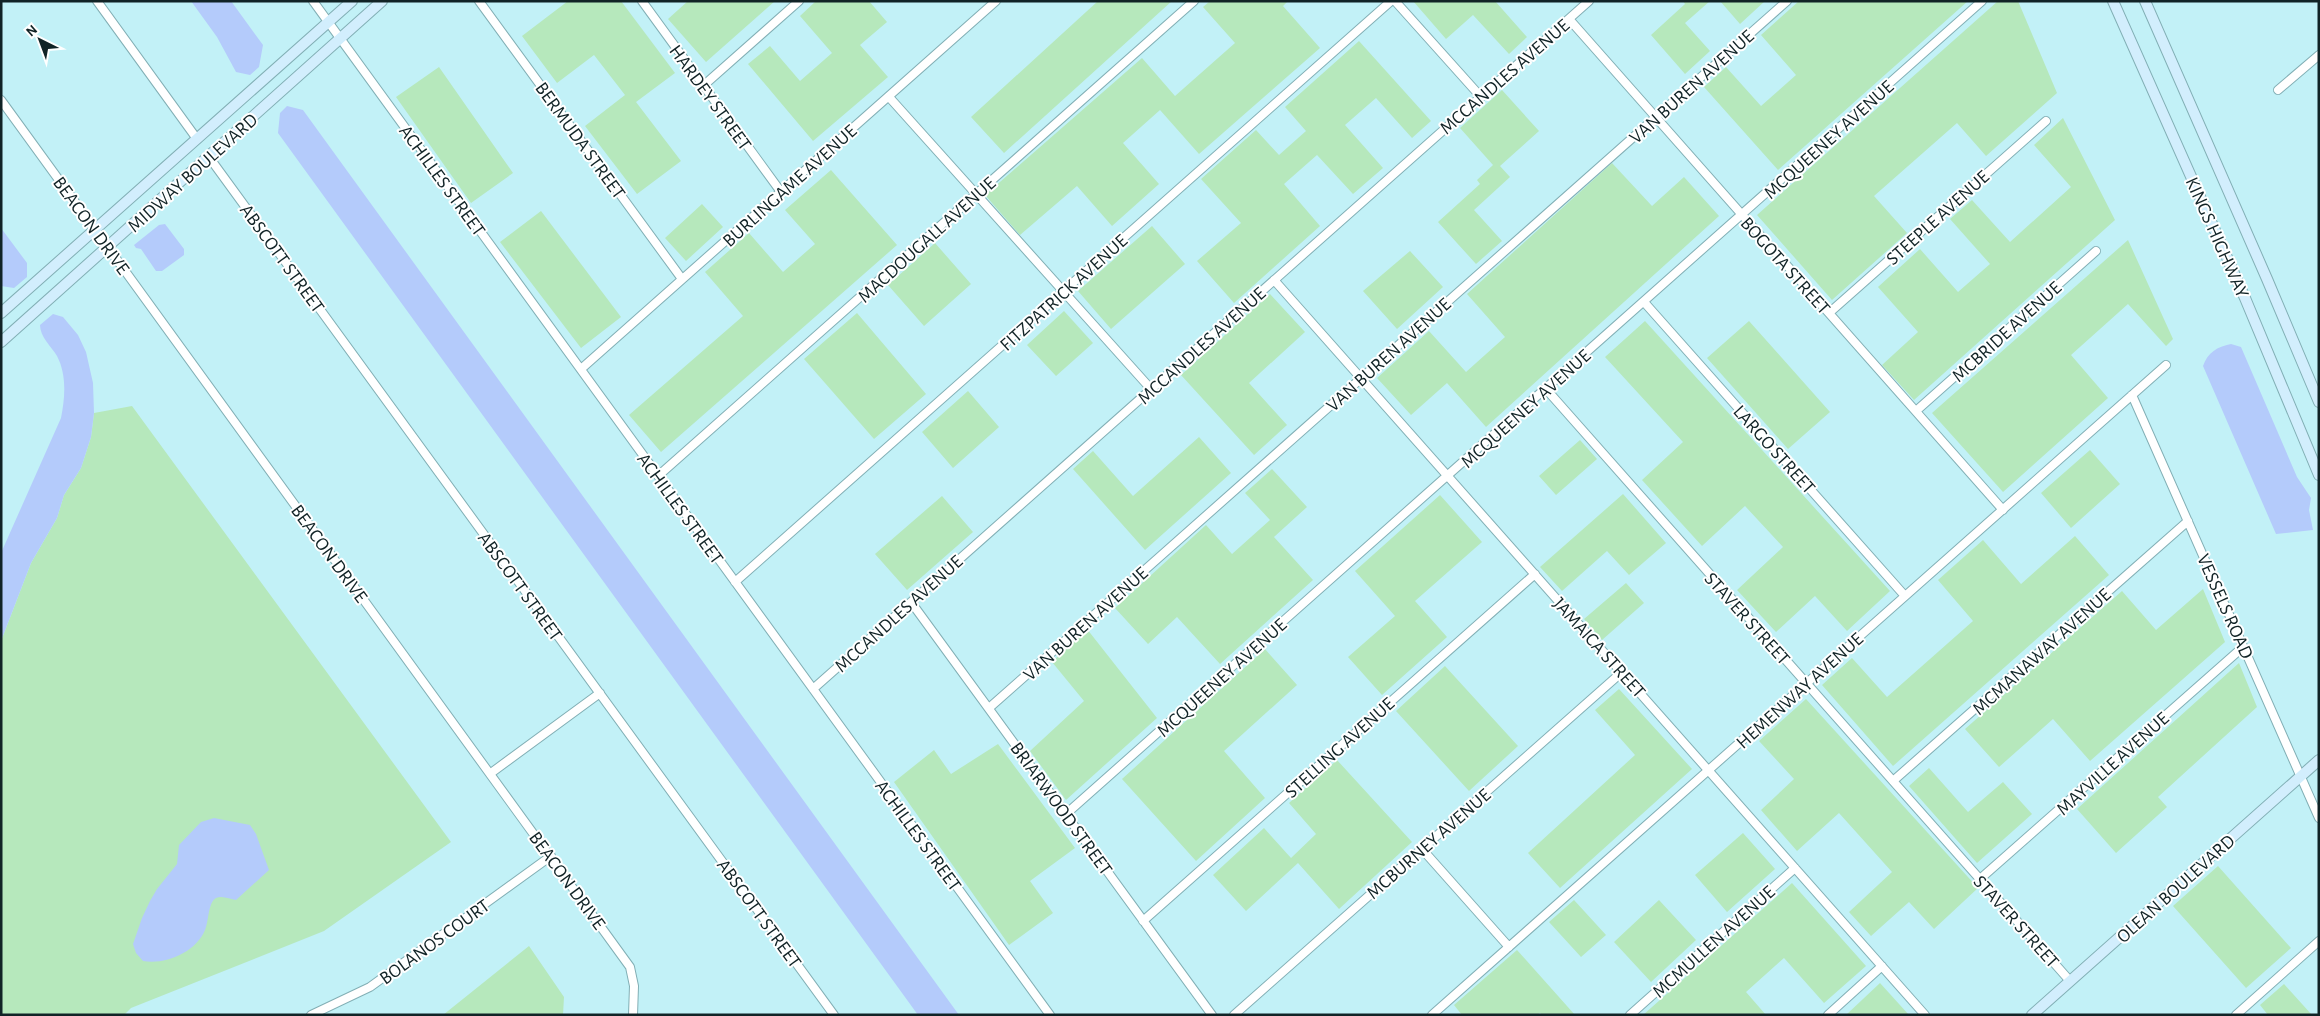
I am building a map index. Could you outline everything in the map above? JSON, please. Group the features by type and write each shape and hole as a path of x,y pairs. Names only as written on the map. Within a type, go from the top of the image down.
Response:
{"street":[{"path":"97,1 197,139"},
{"name":"ACHILLES STREET","path":"313,1 1050,1015"},
{"name":"MIDWAY BOULEVARD","path":"1,313 352,1"},
{"name":"MIDWAY BOULEVARD","path":"1,342 382,1"},
{"name":"BERMUDA STREET","path":"479,1 682,279"},
{"name":"HARDEY STREET","path":"642,1 781,192"},
{"path":"703,86 799,1"},
{"name":"BURLINGAME AVENUE","path":"581,370 996,1"},
{"name":"MACDOUGALL AVENUE","path":"658,476 1194,1"},
{"name":"FITZPATRICK AVENUE","path":"735,582 1392,1"},
{"path":"1395,1 1481,97"},
{"name":"MCCANDLES AVENUE","path":"813,689 1589,1"},
{"name":"VAN BUREN AVENUE","path":"989,708 1787,1"},
{"name":"MCQUEENEY AVENUE","path":"1066,814 1982,1"},
{"name":"KINGS HIGHWAY","path":"2113,1 2237,281 2319,475"},
{"name":"KINGS HIGHWAY","path":"2145,1 2319,402"},
{"name":"BOGOTA STREET","path":"1569,19 2003,510"},
{"path":"2278,90 2319,54"},
{"path":"889,97 1151,389"},
{"name":"BEACON DRIVE","path":"1,100 630,966 634,986 633,1015"},
{"name":"STEEPLE AVENUE","path":"1829,313 2046,121"},
{"name":"ABSCOTT STREET","path":"209,156 834,1015"},
{"name":"MCBRIDE AVENUE","path":"1916,412 2096,251"},
{"name":"JAMAICA STREET","path":"1274,280 1925,1015"},
{"name":"LARGO STREET","path":"1644,302 1905,596"},
{"name":"HEMENWAY AVENUE","path":"1432,1015 2166,365"},
{"name":"STAVER STREET","path":"1546,389 2070,981"},
{"name":"VESSELS ROAD","path":"2132,395 2319,818"},
{"name":"MCMANAWAY AVENUE","path":"1894,781 2188,521"},
{"name":"STELLING AVENUE","path":"1143,921 1535,574"},
{"name":"BRIARWOOD STREET","path":"911,602 1212,1015"},
{"name":"MAYVILLE AVENUE","path":"1980,879 2243,646"},
{"name":"MCBURNEY AVENUE","path":"1234,1015 1622,672"},
{"path":"490,773 600,693"},
{"name":"OLEAN BOULEVARD","path":"2032,1015 2319,760"},
{"path":"1422,849 1509,947"},
{"name":"BOLANOS COURT","path":"311,1015 370,988 551,856"},
{"name":"MCMULLEN AVENUE","path":"1630,1015 1795,868"},
{"path":"2236,1015 2319,941"},
{"path":"1828,1015 1882,966"}],"green space":[{"path":"568,1 621,1 675,73 636,102 681,161 637,194 585,126 625,95 594,55 557,83 522,36"},
{"path":"688,1 775,1 706,62 668,19"},
{"path":"816,1 869,1 887,22 860,45 888,77 813,141 748,64 770,46 800,81 832,53 800,16"},
{"path":"1098,1 1172,1 1004,153 971,117"},
{"path":"1210,1 1288,1 1283,6 1320,48 1199,154 1160,110 1123,143 1159,184 1112,226 1077,186 1020,235 985,195 1142,58 1175,96 1235,43 1203,7"},
{"path":"1413,1 1495,1 1527,37 1509,54 1473,15 1446,39"},
{"path":"1683,1 1710,1 1685,23 1710,51 1685,74 1651,35 1685,4"},
{"path":"1720,1 1765,1 1740,24"},
{"path":"1799,1 1968,1 1778,170 1704,87 1726,67 1761,106 1796,75 1761,35"},
{"path":"1998,1 2018,1 2057,93 1986,156 1957,123 1874,196 1907,233 1832,300 1757,215"},
{"path":"1359,41 1431,121 1412,138 1376,98 1345,125 1383,168 1353,194 1317,155 1284,184 1320,226 1234,303 1197,261 1241,223 1201,179 1256,130 1279,155 1306,131 1285,107"},
{"path":"439,67 513,173 471,203 396,97"},
{"path":"1502,90 1539,131 1500,166 1510,177 1474,210 1502,241 1476,264 1438,222 1480,184 1477,180 1493,165 1460,128"},
{"path":"2063,118 2115,220 1914,400 1882,365 1918,332 1878,287 1920,249 1958,292 1990,264 1950,219 1972,200 2010,242 2071,187 2034,145"},
{"path":"1612,163 1652,206 1684,177 1719,216 1486,427 1447,383 1411,415 1377,378 1429,331 1466,372 1505,337 1467,294"},
{"path":"831,170 897,245 661,452 629,415 743,316 705,272 749,233 783,272 815,244 785,210"},
{"path":"702,204 723,227 686,261 665,238"},
{"path":"541,211 621,317 581,348 500,242"},
{"path":"1152,226 1185,264 1111,329 1078,291"},
{"path":"2128,240 2173,339 2166,346 2128,304 2071,355 2108,398 2003,492 1932,413"},
{"path":"935,243 971,284 924,326 888,285"},
{"path":"1410,251 1443,287 1397,329 1363,291"},
{"path":"1270,294 1305,332 1249,383 1287,425 1254,455 1181,375"},
{"path":"1064,311 1093,343 1056,376 1027,345"},
{"path":"857,313 926,394 874,439 804,359"},
{"path":"1645,321 1890,591 1847,631 1815,596 1776,632 1737,590 1783,547 1745,506 1702,546 1642,480 1683,442 1605,357"},
{"path":"1749,321 1830,412 1788,449 1707,358"},
{"path":"968,391 999,427 953,468 922,432"},
{"path":"132,406 451,842 324,931 131,1008 124,1015 1,1015 1,641 31,563 57,518 64,495 81,468 91,437 94,413"},
{"path":"1199,437 1231,473 1145,550 1073,469 1093,451 1133,496"},
{"path":"1580,440 1597,459 1556,495 1539,476"},
{"path":"2090,450 2120,484 2071,528 2041,493"},
{"path":"1272,469 1307,507 1274,537 1313,580 1220,664 1177,617 1148,644 1115,608 1206,525 1232,554 1270,520 1245,493"},
{"path":"1623,494 1666,543 1629,575 1607,551 1562,591 1540,567"},
{"path":"1440,495 1482,542 1415,601 1447,637 1382,695 1348,657 1395,616 1355,571"},
{"path":"942,496 973,532 907,590 875,554"},
{"path":"2075,536 2109,575 1893,766 1822,685 1852,658 1887,697 1973,621 1938,580 1983,540 2021,584"},
{"path":"1626,583 1644,603 1602,640 1584,619"},
{"path":"2203,589 2225,642 2090,761 2053,719 1999,767 1965,729 2122,591 2156,630"},
{"path":"1087,629 1157,718 1066,800 1030,751 1084,701 1052,662"},
{"path":"1265,649 1297,685 1224,751 1265,798 1196,861 1122,779"},
{"path":"2239,663 2257,707 2158,797 2167,807 2116,853 2077,809"},
{"path":"1445,666 1518,746 1469,791 1396,711"},
{"path":"1619,689 1692,769 1560,888 1528,853 1635,755 1595,710"},
{"path":"1806,699 1978,888 1934,929 1909,902 1871,936 1849,912 1892,872 1839,813 1797,851 1761,810 1794,779 1759,741"},
{"path":"998,744 1075,848 1030,881 1053,913 1009,945 894,782 934,750 951,774"},
{"path":"1337,760 1412,842 1339,909 1298,863 1246,911 1213,875 1264,828 1291,858 1316,834 1289,803"},
{"path":"1929,768 1968,812 2003,782 2032,814 1977,863 1909,786"},
{"path":"1743,833 1775,869 1727,912 1695,875"},
{"path":"2218,866 2291,948 2246,988 2173,906"},
{"path":"1792,883 1866,966 1824,1003 1784,958 1746,992 1766,1015 1643,1015"},
{"path":"1574,900 1606,935 1581,957 1549,922"},
{"path":"1659,900 1696,940 1651,982 1614,942"},
{"path":"529,946 564,997 563,1015 443,1015"},
{"path":"1517,950 1575,1015 1542,1015 1540,1013 1537,1015 1462,1015 1454,1005"},
{"path":"1880,983 1909,1015 1846,1015"},
{"path":"2284,984 2312,1015 2268,1015 2260,1005"}],"water":[{"path":"191,1 231,1 263,45 259,67 250,75 236,72 217,37"},
{"path":"287,106 303,110 959,1015 918,1015 278,133 280,113"},
{"path":"165,224 184,249 184,255 162,271 156,271 141,249 136,248 134,245 159,225"},
{"path":"1,228 27,263 27,277 14,288 1,286"},
{"path":"53,314 63,317 78,335 86,352 93,383 94,413 91,437 81,468 64,495 57,518 31,563 1,641 1,553 61,418 64,379 57,356 40,329 40,325"},
{"path":"2231,344 2241,347 2297,477 2311,498 2309,510 2313,530 2276,534 2203,366 2214,351"},
{"path":"214,818 250,825 256,834 269,870 236,900 221,897 213,900 201,938 187,951 170,959 152,962 143,961 136,953 133,944 150,901 177,864 179,845 201,822"}]}
